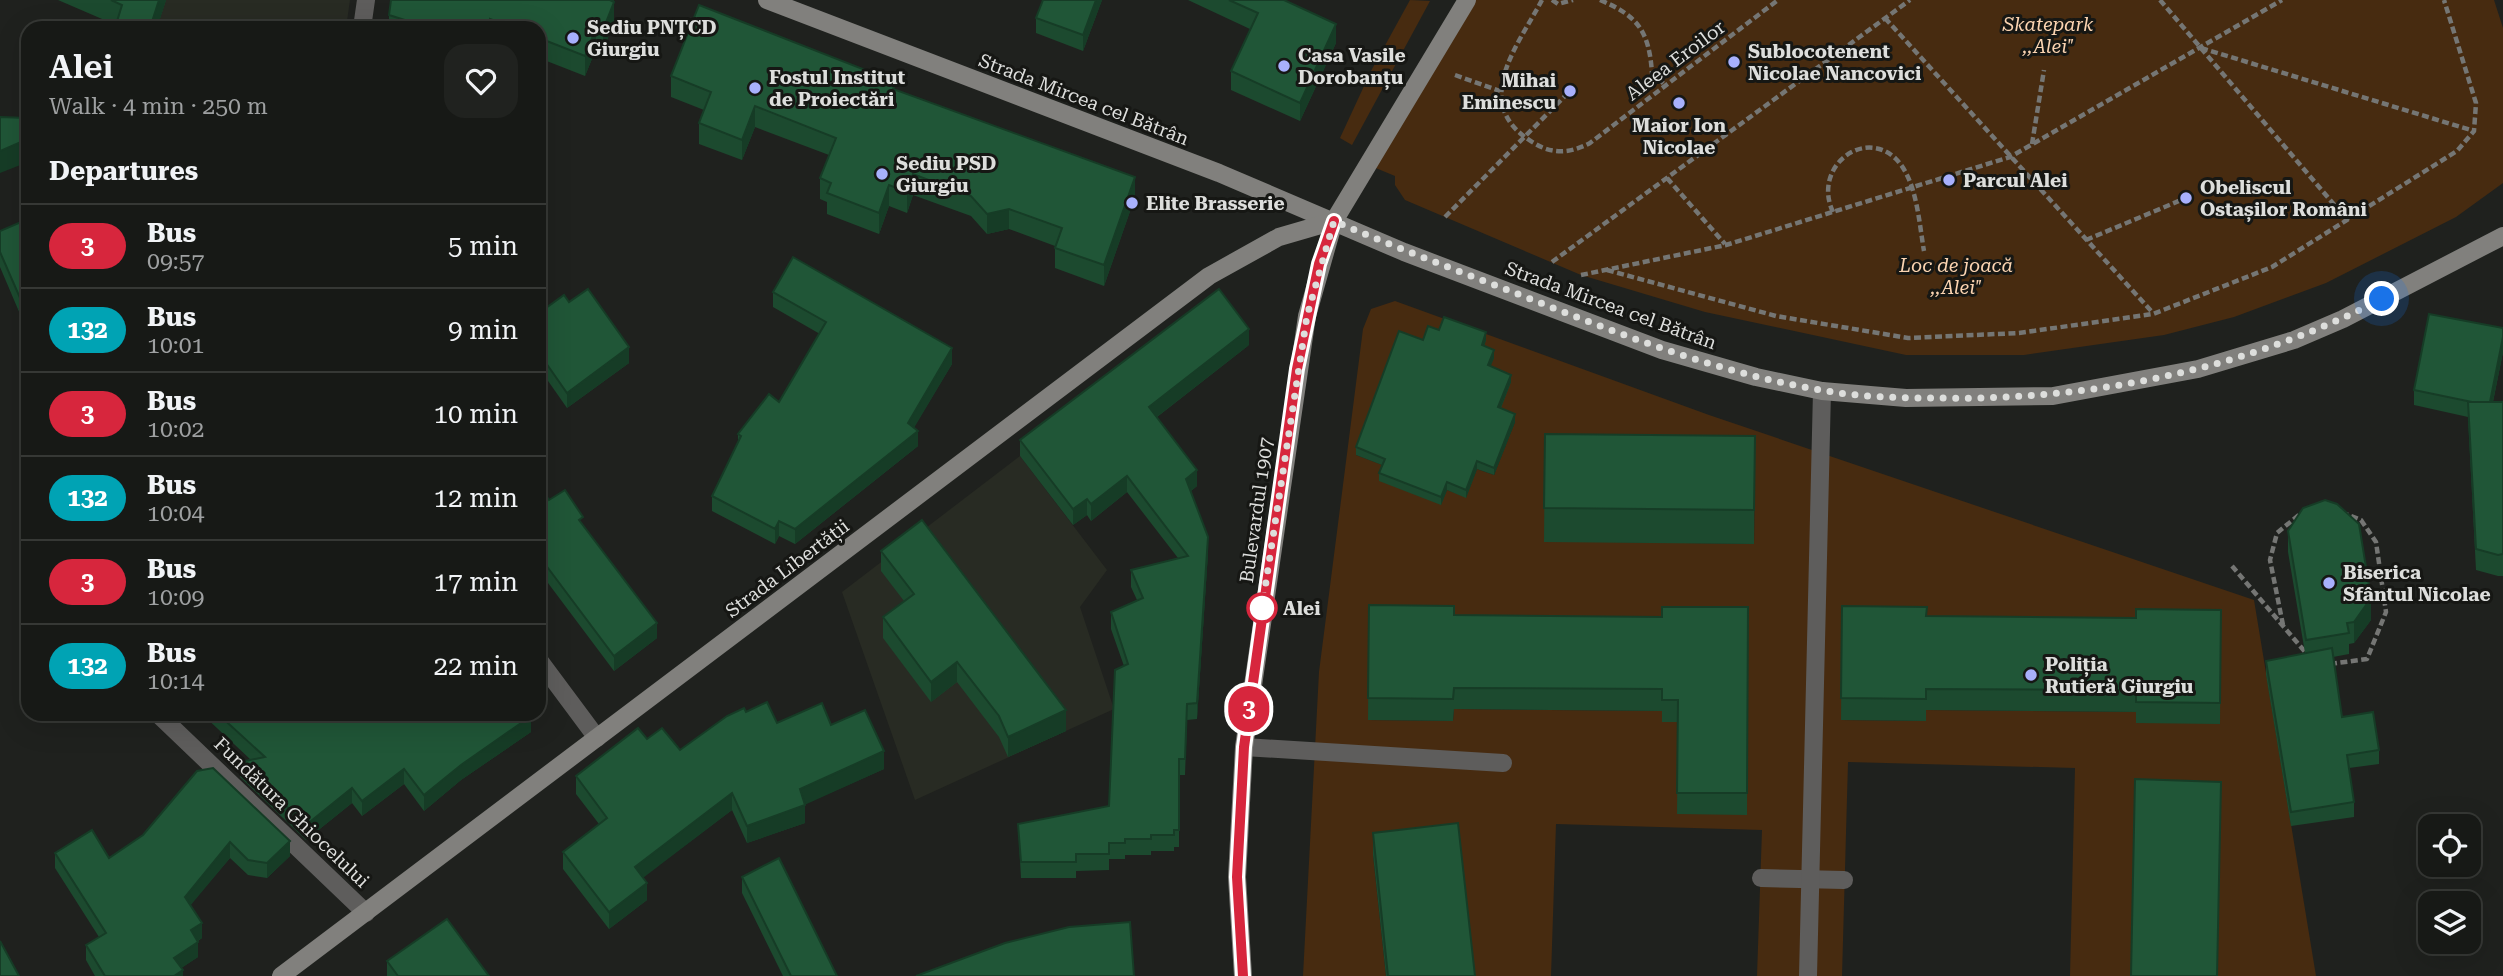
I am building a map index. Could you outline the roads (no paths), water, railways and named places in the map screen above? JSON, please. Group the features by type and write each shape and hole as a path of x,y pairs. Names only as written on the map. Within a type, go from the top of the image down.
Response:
{"main road":[{"name":"Strada Mircea cel Bătrân","path":"767,0 1206,168 1405,252 1662,350 1756,377 1822,391 1919,398 2053,396 2177,374 2306,335 2343,319 2503,236"},
{"name":"Bulevardul 1907","path":"1243,976 1237,877 1244,747 1297,369 1319,264 1334,221 1467,0"},
{"name":"Strada Libertății","path":"282,976 1209,276 1279,237 1334,221"}],"street":[{"path":"363,21 366,0"},
{"path":"1808,976 1822,391"},
{"path":"546,669 597,738"},
{"name":"Fundătura Ghiocelului","path":"165,721 366,912"},
{"path":"1244,747 1503,763"},
{"path":"1761,878 1844,880"}],"place":[{"name":"Sediu PNȚCD Giurgiu","path":"573,38"},
{"name":"Sublocotenent Nicolae Nancovici","path":"1734,62"},
{"name":"Casa Vasile Dorobanțu","path":"1284,66"},
{"name":"Fostul Institut de Proiectări","path":"755,88"},
{"name":"Mihai Eminescu","path":"1570,91"},
{"name":"Maior Ion Nicolae","path":"1679,103"},
{"name":"Sediu PSD Giurgiu","path":"882,174"},
{"name":"Parcul Alei","path":"1949,180"},
{"name":"Obeliscul Ostașilor Români","path":"2186,198"},
{"name":"Elite Brasserie","path":"1132,203"},
{"name":"Biserica Sfântul Nicolae","path":"2329,583"},
{"name":"Alei","path":"1262,608"},
{"name":"Poliția Rutieră Giurgiu","path":"2031,675"}],"park label":[{"name":"Skatepark ,,Alei\"","path":"2048,35"},
{"name":"Loc de joacă ,,Alei\"","path":"1956,276"}]}
